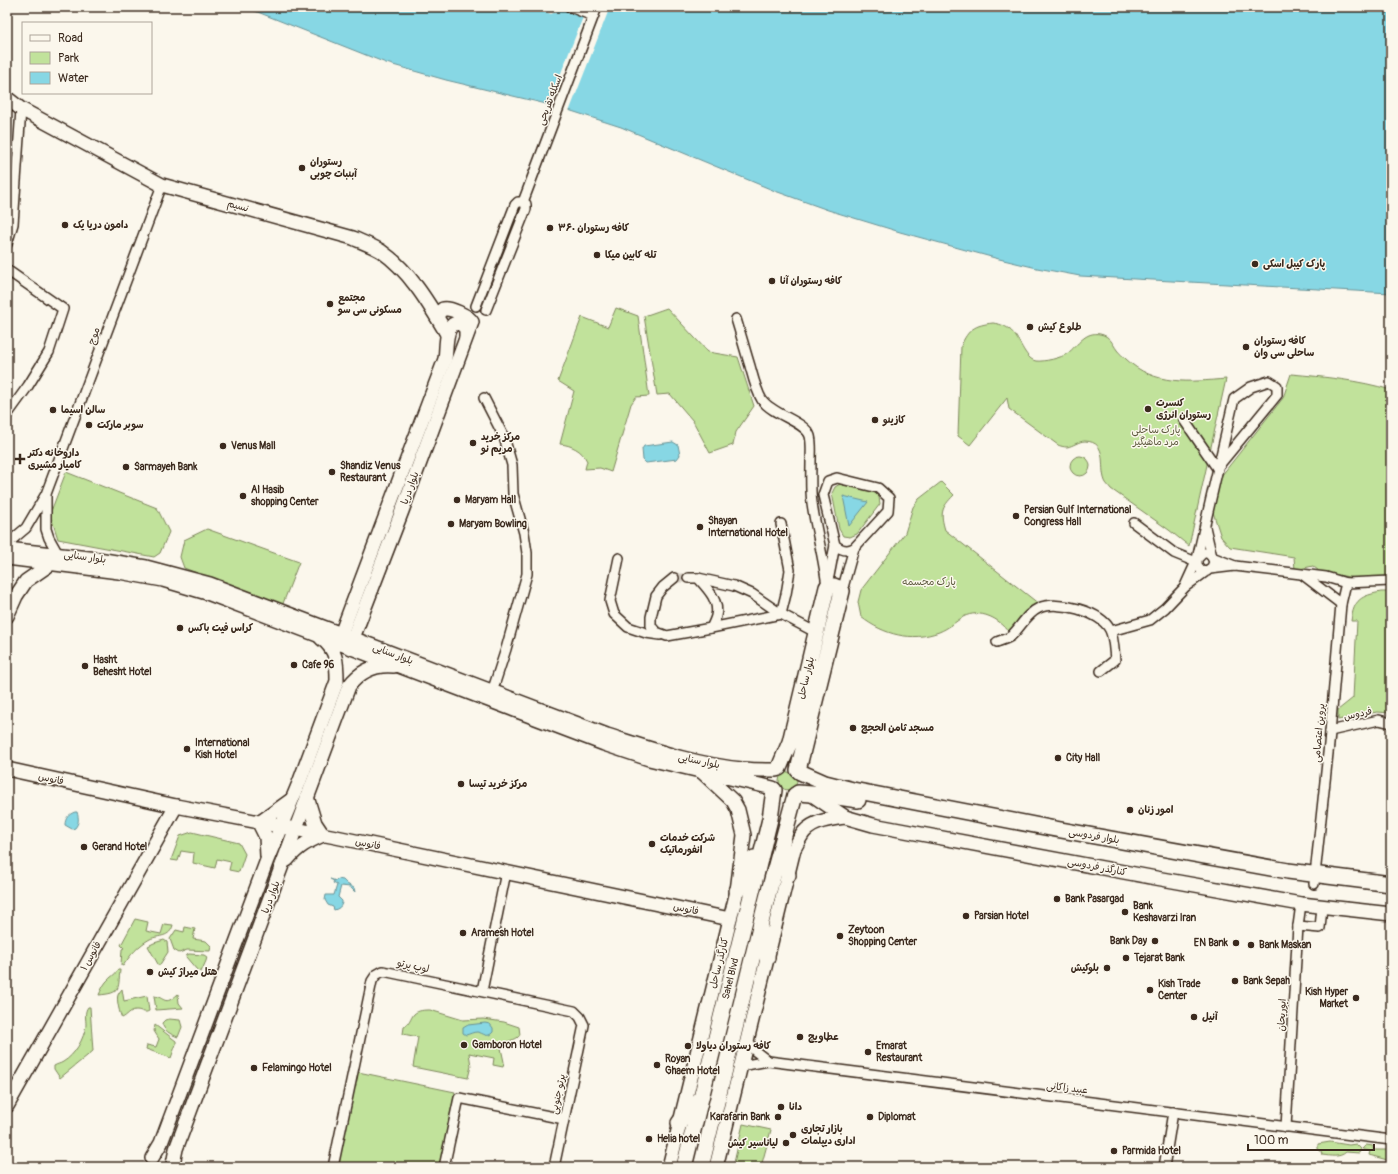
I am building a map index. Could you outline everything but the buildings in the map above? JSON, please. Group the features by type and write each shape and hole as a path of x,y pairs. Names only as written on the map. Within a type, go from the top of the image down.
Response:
{"main road":[{"name":"نسیم","path":"7,98 21,109 162,185 353,238 380,251 398,264 437,317 447,334"},
{"name":"بلوار دریا","path":"347,636 418,450 472,322 467,316 447,308 442,310 437,317"},
{"path":"447,334 452,324 456,323 461,324 466,329 466,337"},
{"name":"بلوار دریا","path":"418,450 445,359 447,334"},
{"name":"بلوار سنایی","path":"7,549 163,580 207,593 604,744 649,759 774,789"},
{"name":"بلوار سنایی","path":"7,558 98,559 146,567 210,584 492,692 651,750 704,763 734,768 778,769"},
{"path":"7,616 16,596 26,581 55,558"},
{"path":"827,587 834,586 842,591"},
{"name":"بلوار ساحل","path":"778,769 790,742 827,587"},
{"name":"بلوار ساحل","path":"799,771 842,591"},
{"name":"بلوار دریا","path":"150,1162 161,1143 267,860 337,681 337,666 332,649 326,642 314,633"},
{"name":"بلوار دریا","path":"173,1166 176,1149 349,686 355,677 370,669 386,665 401,667"},
{"path":"788,765 799,771 803,780 801,794 790,797 781,796 774,789 772,780 773,775 778,769 788,765"},
{"name":"فانوس","path":"7,769 176,806 730,918"},
{"name":"کنارگذر ساحل","path":"669,1167 737,891 744,835 738,810 733,801 701,771"},
{"name":"بلوار فردوسی","path":"799,771 824,783 853,790 1315,880 1391,893"},
{"name":"Sahel Blvd","path":"684,1167 770,820 774,789"},
{"name":"بلوار فردوسی","path":"801,794 850,799 1286,881 1315,880 1391,884"},
{"name":"Sahel Blvd","path":"701,1167 786,824 801,794"},
{"name":"کنارگذر فردوسی","path":"801,794 845,817 873,825 1301,904 1391,914"},
{"path":"282,866 297,849 308,841 323,835 315,823 307,797"},
{"path":"267,860 266,837 259,823 292,798"},
{"name":"فانوس ۱","path":"7,1106 176,806"},
{"path":"716,1167 794,849 803,833 813,825 828,819 845,817"},
{"path":"737,891 765,838"},
{"path":"781,848 788,875"},
{"path":"760,928 767,958"},
{"path":"680,1124 701,1097"},
{"path":"150,1162 160,1155 168,1158 173,1166"}],"street":[{"path":"570,7 595,12"},
{"name":"اسکله تفریحی","path":"523,202 595,12"},
{"path":"7,244 13,224 21,109"},
{"name":"موج","path":"46,494 162,185"},
{"path":"476,306 515,205 518,202 523,202 526,204 526,209 486,310"},
{"path":"7,270 63,309 49,352 28,386 7,415"},
{"path":"736,319 754,383 763,400 772,409 789,420 800,424 810,436 812,449 810,483 812,503 824,563 827,587"},
{"path":"1217,468 1277,396 1277,386 1269,382 1251,387 1234,399 1217,468 1197,561 1201,570 1235,566"},
{"path":"484,398 504,437 512,465 513,494 524,533 527,553 527,574 492,692"},
{"path":"1184,420 1217,468"},
{"path":"827,587 835,545 823,495 828,481 837,478 878,488 888,498 888,511 850,551 844,550 835,545"},
{"path":"7,544 26,528 46,494"},
{"path":"46,494 46,529 55,558"},
{"path":"1134,523 1174,553 1197,561"},
{"path":"781,524 790,570 781,614"},
{"path":"1111,631 1150,620 1165,608 1185,587 1214,565 1205,525"},
{"path":"842,591 854,548"},
{"path":"1185,587 1200,555 1205,553 1235,566 1326,577 1346,583 1391,581"},
{"path":"619,558 610,601 614,614 628,627 646,633 667,636 781,614"},
{"path":"1302,574 1341,604"},
{"path":"667,636 656,632 652,626 651,617 656,596 662,587 674,578"},
{"path":"711,628 717,609 714,600 708,590 693,578 734,586 752,594 781,614 817,633"},
{"name":"پروین اعتصامی","path":"1315,880 1341,604 1346,583"},
{"path":"997,642 1010,636 1029,614 1040,608 1052,605 1081,609 1106,623 1111,631 1115,660 1100,671"},
{"name":"فردوس","path":"1330,731 1379,720 1391,723"},
{"path":"482,991 506,872"},
{"name":"ابوریحان","path":"1286,1127 1298,926 1301,904"},
{"path":"1298,926 1320,928 1322,907"},
{"name":"لوپ پرتو","path":"333,1167 372,981 376,975 383,971 574,1010 584,1025"},
{"name":"پرتو جنوبی","path":"554,1167 584,1025"},
{"path":"747,1039 755,1051 768,1061"},
{"name":"عبید زاکانی","path":"741,1066 768,1061 1391,1140"},
{"path":"444,1167 459,1098 564,1119"},
{"path":"1164,1167 1173,1112"}],"green space":[{"path":"616,308 638,316 649,396 636,397 631,404 611,472 600,468 585,469 587,461 579,451 572,447 560,444 574,391 558,381 582,317 608,327"},
{"path":"667,308 708,352 738,357 754,406 736,432 733,445 710,453 693,421 670,394 657,395 644,316"},
{"name":"پارک ساحلی مرد ماهیگیر","path":"993,323 1009,329 1028,356 1036,361 1057,358 1068,353 1082,339 1090,335 1100,334 1108,338 1126,359 1137,368 1148,374 1160,378 1186,381 1226,379 1189,546 1111,489 1106,483 1103,475 1102,456 1100,450 1093,442 1085,441 1067,447 1058,445 1009,409 1007,398 970,445 958,436 961,346 966,336 973,329 981,325"},
{"path":"1291,374 1354,381 1391,390 1391,577 1355,578 1320,572 1313,566 1295,570 1294,557 1230,547 1221,537 1211,506 1218,480 1283,398"},
{"path":"1080,456 1087,459 1090,466 1087,473 1080,476 1073,473 1070,466 1073,459"},
{"path":"66,472 157,508 169,532 160,553 154,557 58,539 50,514"},
{"name":"پارک مجسمه","path":"941,482 954,495 944,507 942,519 945,530 1039,604 1009,632 995,619 983,614 963,617 939,632 919,636 898,635 879,628 861,617 858,602 861,590 905,533 913,507 919,499"},
{"path":"840,484 875,492 879,497 880,504 857,534 850,537 843,536 839,529 832,493 835,487"},
{"path":"207,529 299,562 282,606 184,568 180,557 184,540"},
{"path":"1381,592 1391,592 1391,713 1377,712 1338,720 1338,710 1353,698 1357,621 1351,621 1354,608 1364,597"},
{"path":"788,772 794,775 797,781 794,787 788,790 782,787 779,781 782,775"},
{"path":"192,832 239,843 245,854 239,872 229,870 231,862 217,859 215,868 193,863 194,853 181,851 178,861 171,860 180,836"},
{"path":"135,919 148,922 146,931 161,934 164,924 173,925 172,929 167,934 150,939 138,947 123,966 121,965 122,949 124,948 121,945"},
{"path":"185,927 195,929 193,939 206,941 211,946 210,951 187,950 179,953 174,950 170,939 176,930 184,932"},
{"path":"164,940 167,942 168,952 159,966 148,946"},
{"path":"189,954 204,955 207,957 201,972 197,970 186,957"},
{"path":"118,970 120,970 117,989 111,993 99,995 106,982"},
{"path":"122,989 124,1001 147,996 149,1011 134,1010 122,1018 119,1010 118,994"},
{"path":"178,994 179,1003 183,1008 156,1010 154,996 167,1001"},
{"path":"88,1007 90,1007 93,1051 60,1078 54,1069 54,1066 67,1059 75,1051 81,1041 85,1030 86,1013"},
{"path":"422,1010 430,1010 463,1020 483,1019 504,1022 519,1027 520,1035 516,1039 508,1041 501,1048 504,1062 503,1067 493,1065 494,1058 469,1053 471,1066 468,1078 413,1067 418,1037 403,1034 404,1027 416,1013"},
{"path":"169,1019 180,1020 182,1027 178,1037 172,1035 163,1026 162,1023"},
{"path":"155,1025 176,1041 171,1058 146,1049 147,1045 156,1047 159,1039 154,1031"},
{"path":"358,1072 455,1092 439,1167 338,1167"},
{"path":"743,1124 771,1130 761,1167 733,1167"},
{"path":"1330,1142 1349,1145 1356,1144 1361,1149 1359,1153 1346,1152 1335,1156 1322,1155 1321,1151 1318,1149 1318,1144"},
{"path":"1366,1145 1373,1146 1373,1150 1391,1150 1391,1161 1369,1155 1370,1151 1362,1149"}],"water":[{"path":"245,7 1391,7 1391,293 1080,276 995,258 900,232 828,210 775,191 621,127 559,107 446,80 386,63"},
{"path":"673,442 678,445 680,455 677,459 646,463 643,460 642,449 644,446"},
{"path":"843,496 868,502 849,526"},
{"path":"77,812 78,821 75,828 72,829 65,825 65,823 68,817"},
{"path":"330,879 336,881 338,879 343,880 354,888 355,892 350,887 341,886 338,897 342,903 339,908 334,910 333,907 328,905 325,900 326,895 334,895 337,885"},
{"path":"485,1023 490,1024 493,1028 493,1032 489,1035 477,1032 466,1035 463,1033 463,1028 468,1025"}],"pier":[{"path":"539,7 610,7 569,112 548,106 583,17 562,9 551,14 541,10"}],"tunnel":[{"path":"674,578 688,578"}],"place":[{"name":"رستوران آبنبات چوبی","path":"302,168"},
{"name":"دامون دریا یک","path":"65,225"},
{"name":"کافه رستوران ۳۶۰","path":"550,228"},
{"name":"تله کابین میکا","path":"597,255"},
{"name":"پارک کیبل اسکی","path":"1255,264"},
{"name":"کافه رستوران آنا","path":"772,281"},
{"name":"مجتمع مسکونی سی سو","path":"330,304"},
{"name":"طلوع کیش","path":"1030,327"},
{"name":"کافه رستوران ساحلی سی وان","path":"1246,347"},
{"name":"کنسرت رستوران انرژی","path":"1148,409"},
{"name":"سالن اسیما","path":"53,410"},
{"name":"کازینو","path":"875,420"},
{"name":"سوبر ماركت","path":"89,425"},
{"name":"مرکز خرید مریم نو","path":"473,443"},
{"name":"Venus Mall","path":"223,446"},
{"name":"داروخانه دکتر کامیار مشیری","path":"20,459"},
{"name":"Sarmayeh Bank","path":"126,467"},
{"name":"Shandiz Venus Restaurant","path":"332,472"},
{"name":"Al Hasib shopping Center","path":"243,496"},
{"name":"Maryam Hall","path":"457,500"},
{"name":"Persian Gulf International Congress Hall","path":"1016,516"},
{"name":"Maryam Bowling","path":"451,524"},
{"name":"Shayan International Hotel","path":"700,527"},
{"name":"کراس فیت باکس","path":"180,628"},
{"name":"Cafe 96","path":"294,665"},
{"name":"Hasht Behesht Hotel","path":"85,666"},
{"name":"مسجد ثامن الحجج","path":"853,728"},
{"name":"International Kish Hotel","path":"187,749"},
{"name":"City Hall","path":"1058,758"},
{"name":"مرکز خرید تیسا","path":"461,784"},
{"name":"امور زنان","path":"1130,810"},
{"name":"شرکت خدمات انفورماتیک","path":"652,844"},
{"name":"Gerand Hotel","path":"84,847"},
{"name":"Bank Pasargad","path":"1057,899"},
{"name":"Bank Keshavarzi Iran","path":"1125,912"},
{"name":"Parsian Hotel","path":"966,916"},
{"name":"Aramesh Hotel","path":"463,933"},
{"name":"Zeytoon Shopping Center","path":"840,936"},
{"name":"Bank Day","path":"1155,941"},
{"name":"EN Bank","path":"1236,943"},
{"name":"Bank Maskan","path":"1251,945"},
{"name":"Tejarat Bank","path":"1126,958"},
{"name":"بلوکیش","path":"1107,968"},
{"name":"هتل میراژ کیش","path":"150,972"},
{"name":"Bank Sepah","path":"1235,981"},
{"name":"Kish Trade Center","path":"1150,990"},
{"name":"Kish Hyper Market","path":"1356,998"},
{"name":"آنیل","path":"1194,1017"},
{"name":"عطاویچ","path":"800,1037"},
{"name":"Gamboron Hotel","path":"464,1045"},
{"name":"کافه رستوران دیاولا","path":"688,1046"},
{"name":"Emarat Restaurant","path":"868,1052"},
{"name":"Royan Ghaem Hotel","path":"657,1065"},
{"name":"Felamingo Hotel","path":"254,1068"},
{"name":"دانا","path":"781,1107"},
{"name":"Karafarin Bank","path":"778,1117"},
{"name":"Diplomat","path":"870,1117"},
{"name":"بازار تجاری اداری دیپلمات","path":"793,1135"},
{"name":"Helia hotel","path":"649,1139"},
{"name":"لیاناسیر کیش","path":"786,1143"},
{"name":"Parmida Hotel","path":"1114,1151"}]}
